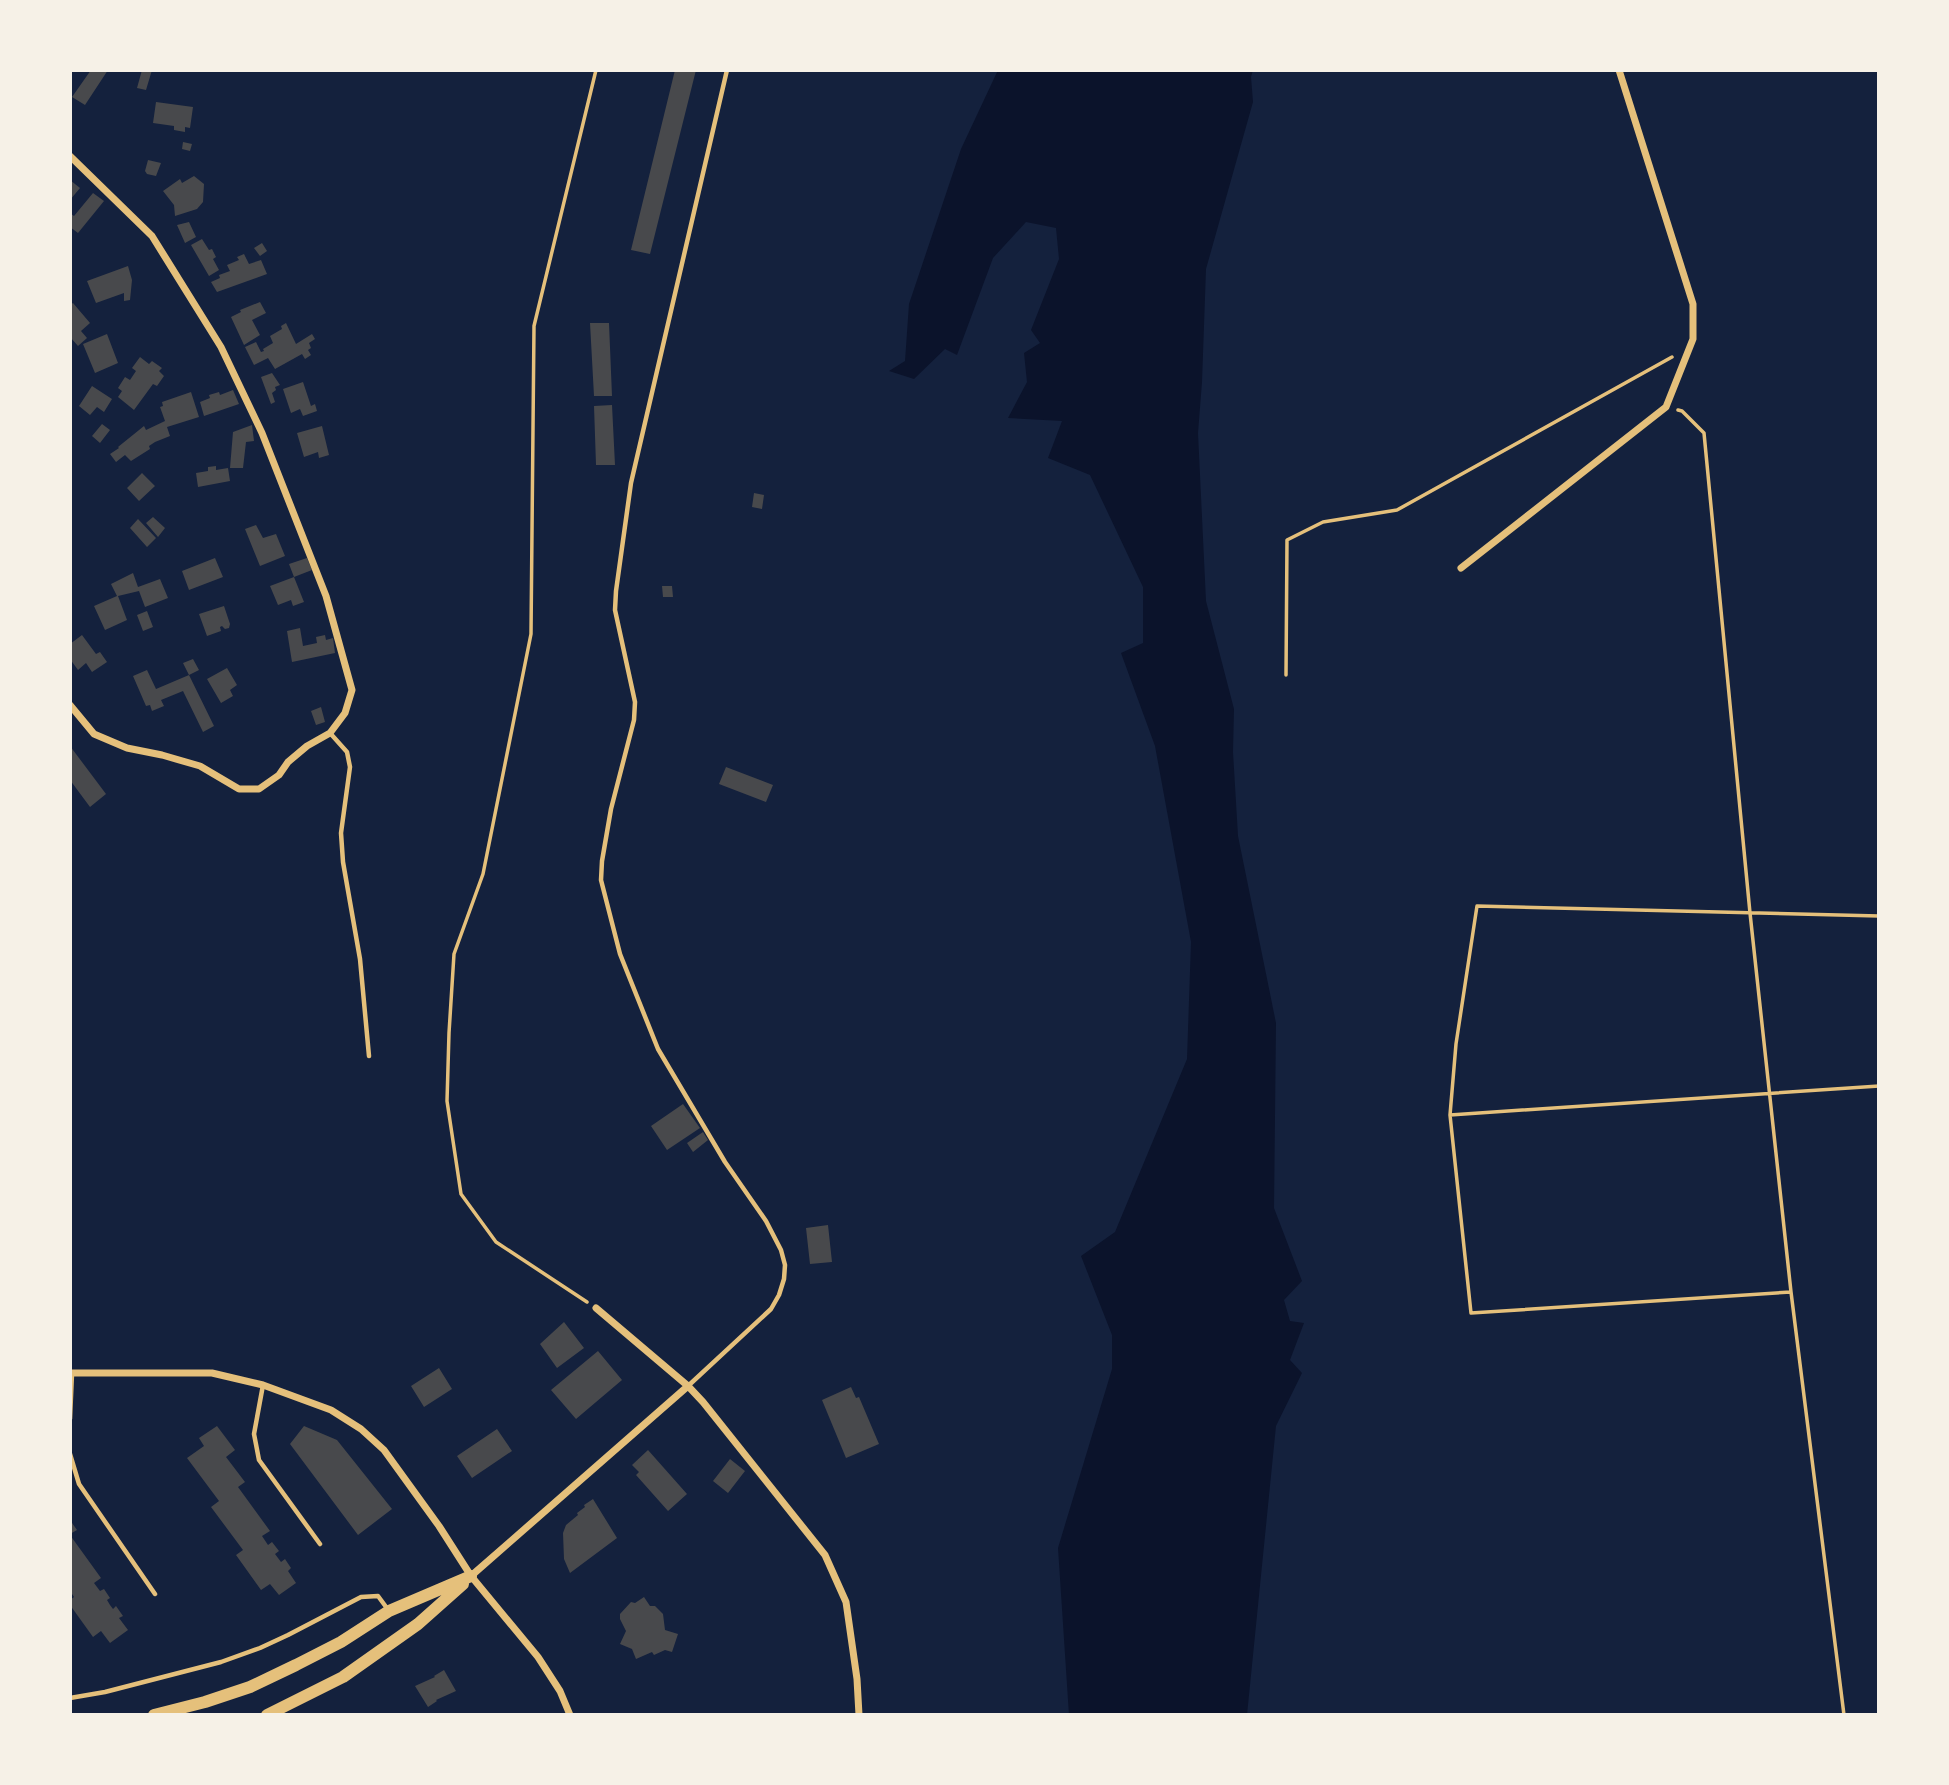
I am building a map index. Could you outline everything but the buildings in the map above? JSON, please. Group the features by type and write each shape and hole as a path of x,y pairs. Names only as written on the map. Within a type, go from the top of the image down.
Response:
{"main road":[{"path":"154,1715 250,1687 341,1642 389,1611 471,1576"},
{"path":"267,1715 353,1670 418,1624 471,1576"}],"street":[{"path":"1461,568 1666,407 1693,339 1693,304 1619,70"},
{"path":"70,156 152,236 221,347 262,433 326,596 352,690 345,713 330,733 307,746 288,762 279,775 259,789 239,789 200,766 127,748 94,734 70,705"},
{"path":"596,1308 688,1386 703,1402 825,1555 846,1602 858,1679 859,1715"},
{"path":"71,1373 212,1373 263,1385 331,1410 361,1429 384,1450 471,1576 538,1657 560,1690 570,1715"},
{"path":"471,1576 688,1386"}],"lane":[{"path":"688,1386 771,1309 782,1287 785,1265 766,1221 725,1162 658,1049 620,954 601,880 601,861 611,809 634,720 635,702 615,610 631,482 727,70"},
{"path":"330,733 347,752 350,767 341,833 343,862 360,959 369,1056"},
{"path":"70,1419 71,1373"},
{"path":"263,1385 254,1434 259,1460 320,1544"},
{"path":"70,1454 79,1484 155,1594"},
{"path":"70,1698 105,1692 221,1662 288,1635 361,1597 378,1596 389,1611"}],"path":[{"path":"596,70 534,326 531,634 483,874 454,954 447,1101 461,1194 496,1241 596,1308"},
{"path":"1286,675 1287,540 1322,522 1396,510 1689,348"},
{"path":"1666,407 1682,411 1704,433 1750,913 1791,1292 1844,1715"},
{"path":"1791,1292 1471,1313 1450,1115 1456,1044 1477,906 1879,916"},
{"path":"1450,1115 1879,1086"}],"water":[{"path":"998,70 1253,70 1253,102 1206,269 1198,433 1206,601 1234,709 1233,752 1238,836 1276,1023 1274,1208 1302,1281 1284,1300 1290,1321 1304,1323 1290,1360 1302,1373 1276,1426 1247,1715 1069,1715 1058,1548 1112,1369 1112,1335 1081,1256 1115,1232 1187,1059 1191,942 1155,746 1121,653 1143,643 1143,587 1090,475 1048,458 1062,421 1008,418 1027,382 1024,353 1040,343 1031,330 1059,259 1056,228 1026,222 993,258 957,355 945,349 914,379 889,371 905,361 909,304 961,149"}]}
